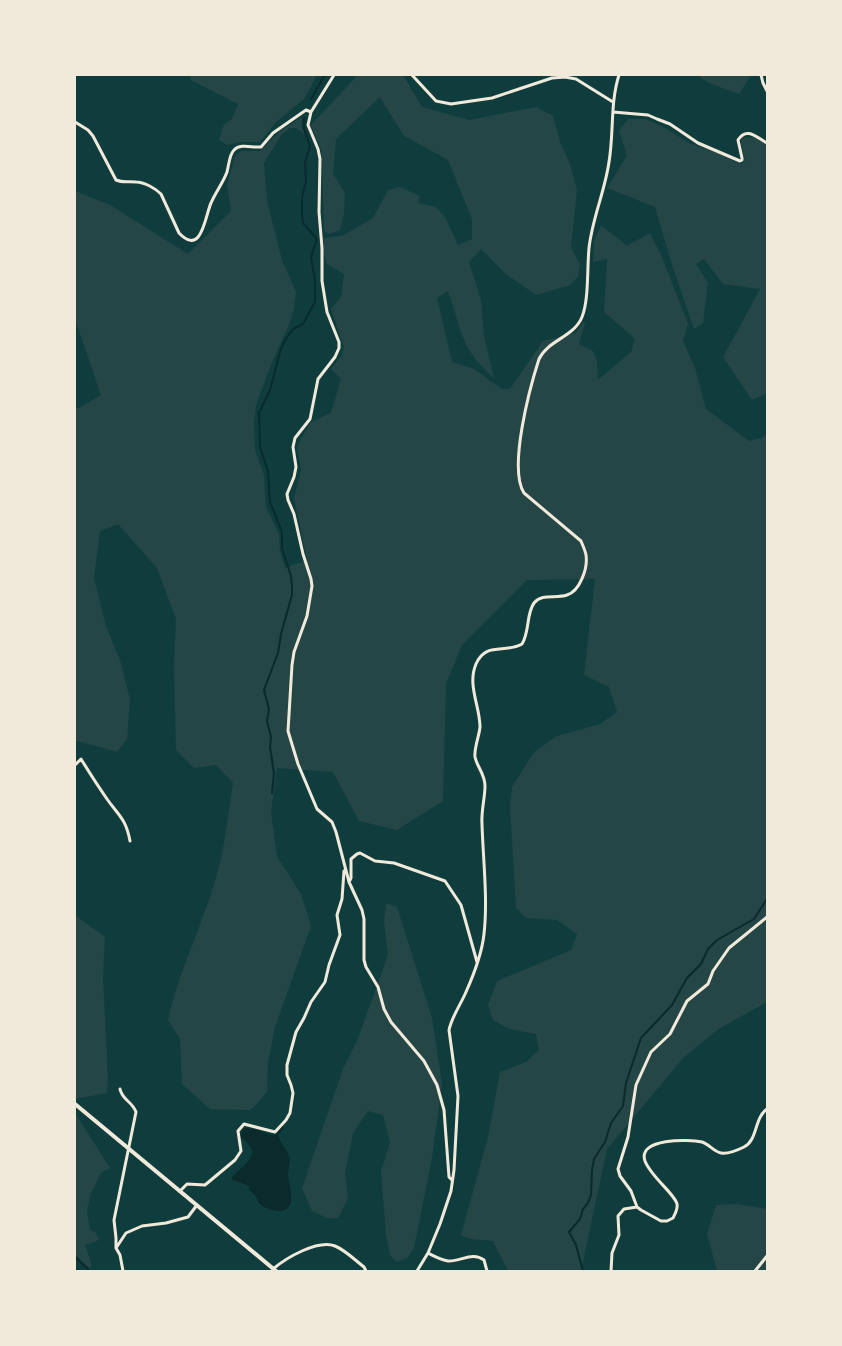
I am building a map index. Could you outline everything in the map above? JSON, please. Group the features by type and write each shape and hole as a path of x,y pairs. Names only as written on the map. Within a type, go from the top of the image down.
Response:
{"street":[{"path":"334,75 311,112 308,125 320,159 319,212 322,281 327,312 339,342 339,348 335,357 318,379 313,410 310,418 295,438 293,447 296,467 288,500 294,514 302,554 312,586 307,616 294,652 288,730 298,764 317,809 332,822 344,868 362,910 364,919 364,960 366,967 378,987 384,1009 391,1022 424,1061 437,1085 444,1110 448,1177 453,1180"},
{"path":"412,75 436,101 451,104 492,98 552,78 565,76 576,79 613,102"},
{"path":"417,1271 428,1253 451,1191 458,1096 449,1030 451,1021 466,991 477,962 484,934 482,822 485,787 482,771 475,759 480,727 473,684 474,670 485,652 493,649 512,648 522,644 528,630 534,603 542,598 567,596 573,592 578,586 585,569 586,557 580,541 524,493 520,486 518,458 521,433 539,359 546,349 571,332 577,325 584,308 589,246 609,166 612,145 613,102 619,75"},
{"path":"761,75 767,90"},
{"path":"75,122 93,136 116,180 122,183 140,182 157,190 161,194 179,233 182,237 193,240 198,238 202,232 210,204 227,173 232,153 235,149 245,146 261,147 274,133 306,110 311,112"},
{"path":"613,112 641,114 657,118 670,124 698,143 740,161 742,158 738,140 741,136 754,134 767,143"},
{"path":"75,765 81,759 108,800 123,818 128,828 130,840"},
{"path":"349,882 351,878 350,859 360,853 374,861 394,863 446,881 461,906 477,962"},
{"path":"180,1191 187,1184 205,1184 210,1182 236,1160 241,1151 238,1131 244,1124 275,1132 290,1113 293,1093 287,1075 287,1065 296,1032 310,1002 324,982 340,935 337,915 342,899 344,868"},
{"path":"637,1207 631,1191 620,1176 618,1169 628,1137 636,1085 654,1048 670,1034 681,1010 687,1002 708,984 713,971 729,948 767,917"},
{"path":"120,1089 122,1096 135,1108 114,1220 116,1248 120,1255 122,1271"},
{"path":"75,1104 275,1270 283,1260 326,1244 338,1247 364,1266 366,1271"},
{"path":"611,1271 612,1253 619,1235 618,1216 624,1209 637,1207 661,1221 673,1218 676,1212 677,1204 674,1196 652,1174 644,1160 645,1152 649,1147 666,1141 688,1140 705,1143 719,1153 742,1148 751,1140 761,1113 767,1109"},
{"path":"116,1248 126,1233 142,1226 166,1223 188,1217 197,1205"},
{"path":"428,1253 447,1261 467,1256 480,1256 484,1260 487,1271"},
{"path":"754,1271 767,1256"}],"shaded area":[{"path":"189,75 317,75 304,99 275,123 260,142 241,142 227,145 219,140 224,124 232,119 238,104 191,80"},
{"path":"358,75 403,75 422,107 469,120 536,107 553,116 560,142 570,164 577,190 571,248 580,264 578,277 570,285 536,295 506,274 481,249 469,262 481,300 484,336 494,378 474,358 468,348 448,291 437,298 452,362 474,369 502,389 510,389 543,341 576,333 583,322 585,323 579,344 593,351 597,361 598,380 631,352 635,339 604,312 607,259 593,262 594,242 601,225 627,246 650,233 662,257 688,324 683,341 695,368 706,409 749,441 764,437 767,434 767,1002 720,1028 684,1057 607,1149 581,1271 508,1271 493,1241 471,1239 461,1235 488,1137 500,1072 526,1062 539,1050 536,1034 509,1029 493,1020 488,1005 497,981 571,950 577,934 557,920 526,918 516,908 510,807 512,787 534,752 557,736 600,724 617,712 609,687 584,675 595,579 527,580 462,645 446,684 443,801 397,830 359,821 333,772 277,768 271,812 277,856 301,894 311,926 275,1027 268,1062 267,1092 251,1110 210,1109 182,1084 180,1039 168,1020 179,980 215,883 224,843 233,783 216,765 194,768 176,750 174,666 176,619 157,568 118,524 100,531 94,578 106,626 121,663 130,700 127,739 117,752 75,741 75,407 79,408 101,395 75,319 75,191 110,205 188,254 231,211 227,185 235,156 241,151 260,151 279,132 302,117 301,126 305,135 296,128 290,128 282,134 264,163 267,201 282,260 296,292 294,309 288,327 256,405 254,423 255,450 264,475 266,507 279,534 280,551 285,568 307,560 294,498 301,470 297,446 311,422 331,413 341,379 331,369 342,355 344,347 331,309 341,297 344,274 327,264 324,255 324,238 342,236 373,218 388,190 400,187 420,196 418,203 436,207 445,217 458,245 472,239 472,219 448,160 404,136 380,97 336,139 333,174 345,193 344,214 340,230 330,234 324,231 321,149 311,125"},
{"path":"697,75 751,75 739,94 709,83"},
{"path":"628,119 645,119 662,126 689,143 741,164 745,160 741,144 742,138 753,137 767,145 767,393 752,400 723,357 760,289 723,284 704,259 696,264 708,283 703,323 694,329 655,207 607,188 627,155 619,131"},
{"path":"386,903 397,907 432,1018 442,1084 432,1158 414,1248 407,1258 397,1262 390,1255 386,1235 381,1171 390,1142 383,1115 368,1111 353,1133 345,1173 348,1198 338,1218 327,1218 312,1211 302,1188 343,1069 357,1041 388,955 384,922"},
{"path":"75,915 105,937 103,977 108,1079 107,1093 75,1099"},
{"path":"75,1113 110,1168 101,1173 91,1193 87,1211 90,1230 96,1233 99,1240 85,1245 91,1262 90,1269 76,1255 75,1250"},
{"path":"282,1126 284,1128 278,1135 290,1158 288,1175 291,1202 285,1210 279,1211 261,1205 249,1190 249,1186 231,1179 250,1159 252,1154 249,1145 240,1136 244,1128 275,1135"},
{"path":"737,1204 767,1209 767,1271 717,1271 707,1234 716,1205"}],"waterway":[{"path":"311,99 325,75"},
{"path":"272,793 274,773 270,747 271,737 267,721 269,709 264,690 278,653 281,634 292,595 292,586 291,576 282,548 282,532 270,502 268,471 260,447 259,413 270,390 285,340 293,329 303,324 315,302 315,281 311,257 317,239 303,223 302,215 302,197 306,181 305,163 310,146 304,128 304,118"},
{"path":"583,1271 576,1245 569,1232 580,1219 591,1195 594,1159 605,1142 611,1123 623,1106 626,1083 641,1038 672,1005 687,978 701,964 708,949 717,940 754,919 767,899"},
{"path":"75,1257 90,1271"}]}
